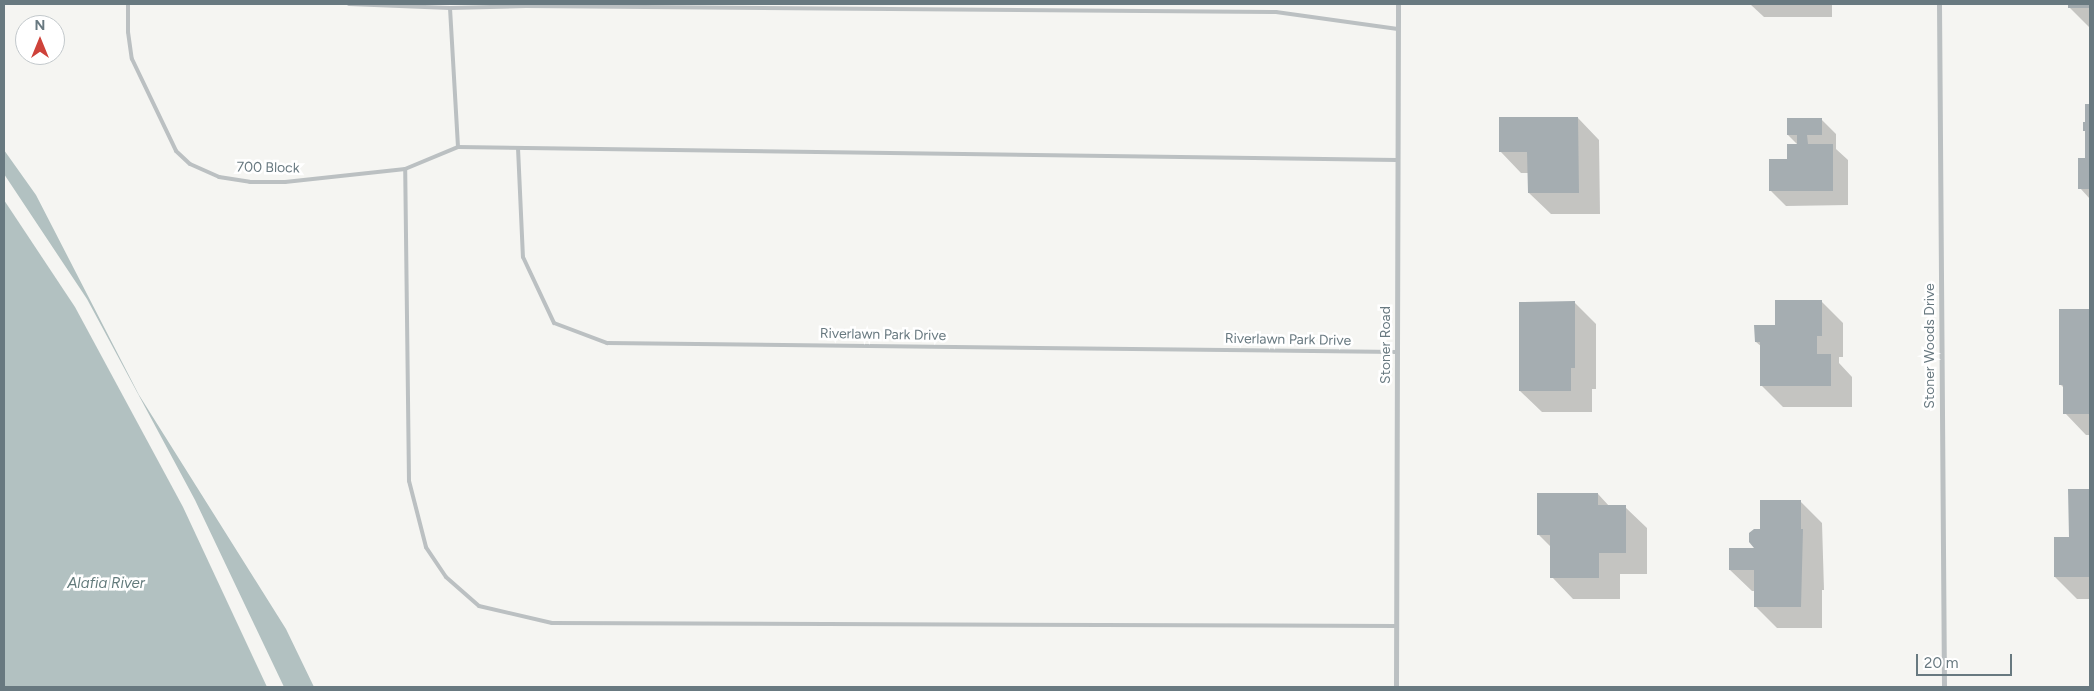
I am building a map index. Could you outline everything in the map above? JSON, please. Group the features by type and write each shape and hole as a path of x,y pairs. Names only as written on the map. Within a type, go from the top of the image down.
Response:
{"street":[{"name":"Stoner Road","path":"1396,687 1398,4"},
{"name":"Stoner Woods Drive","path":"1939,4 1944,687"}],"lane":[{"name":"700 Block","path":"128,4 128,32 132,59 176,151 190,164 220,177 250,182 285,182 405,169 458,147"},
{"path":"349,4 450,8 526,5 1276,12 1398,29"},
{"path":"450,8 458,147 1397,160"},
{"name":"Riverlawn Park Drive","path":"518,148 523,257 554,322 607,343 1397,352"},
{"path":"405,169 409,481 426,547 446,577 479,606 552,623 1396,626"}],"water":[{"path":"4,150 36,195 139,395 286,629 314,687 284,687 195,500 87,299 4,174"},
{"name":"Alafia River","path":"4,200 75,307 183,507 267,687 4,687"}],"building":[{"path":"2068,4 2090,4 2090,8 2068,8"},
{"path":"2085,104 2090,104 2090,189 2078,189 2078,158 2085,158 2083,122 2085,122"},
{"path":"1499,117 1578,117 1579,193 1528,193 1527,152 1499,152"},
{"path":"1787,118 1822,118 1822,135 1807,135 1808,144 1833,144 1833,191 1769,191 1769,159 1787,159 1787,144 1797,144 1797,135 1787,135"},
{"path":"1775,300 1822,300 1822,336 1817,336 1817,354 1831,354 1831,386 1760,386 1760,342 1755,342 1754,325 1775,325"},
{"path":"1575,301 1575,368 1571,368 1571,391 1519,391 1519,302"},
{"path":"2059,309 2090,309 2090,414 2063,414 2063,385 2059,385"},
{"path":"2068,489 2090,489 2090,577 2054,577 2054,537 2069,537"},
{"path":"1537,493 1598,493 1598,505 1626,505 1626,553 1599,553 1599,578 1550,578 1550,535 1537,535"},
{"path":"1760,500 1801,500 1801,529 1803,529 1801,607 1754,607 1754,570 1729,570 1729,548 1754,548 1749,542 1749,533 1754,529 1760,529"}]}
